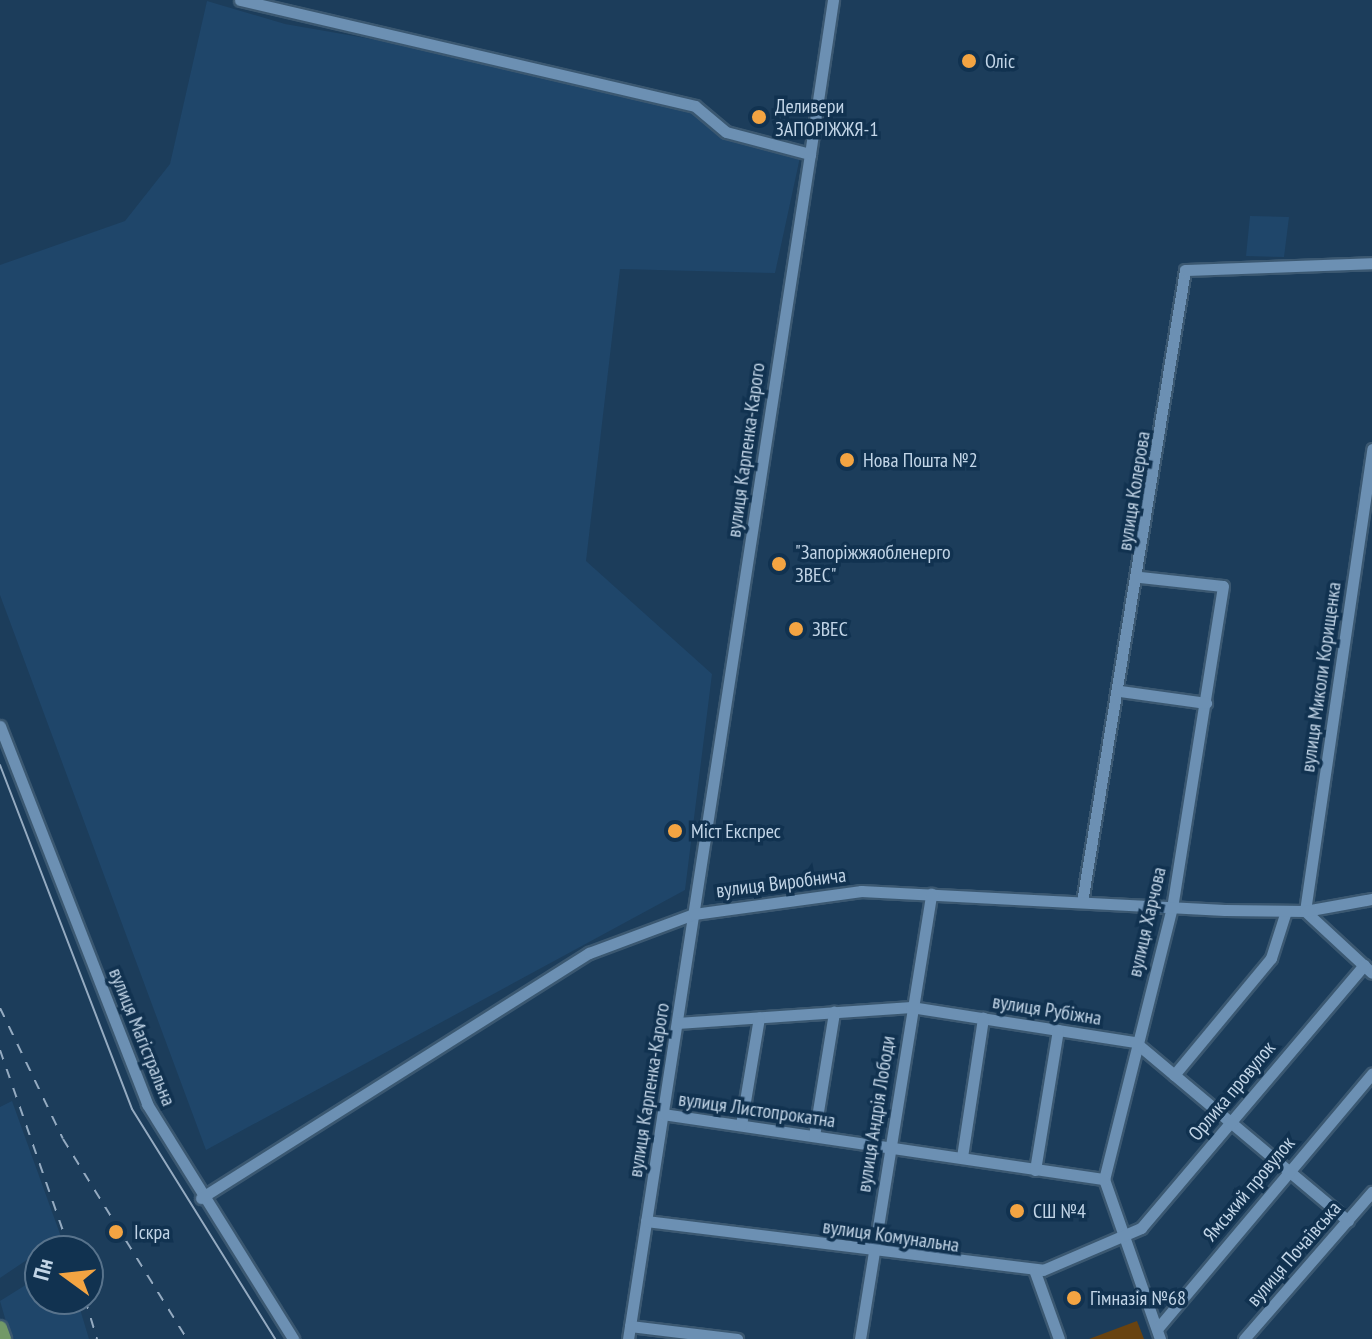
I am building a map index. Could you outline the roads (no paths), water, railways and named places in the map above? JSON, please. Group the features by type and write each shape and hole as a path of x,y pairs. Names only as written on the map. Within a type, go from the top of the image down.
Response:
{"main road":[{"path":"0,1328 4,1339"}],"street":[{"path":"240,0 695,106 726,132 810,154"},
{"name":"вулиця Карпенка-Карого","path":"628,1339 833,0"},
{"name":"вулиця Колерова","path":"1082,902 1140,577 1185,270 1372,263"},
{"name":"вулиця Миколи Корищенка","path":"1305,911 1372,449"},
{"name":"вулиця Харчова","path":"1104,1179 1135,1042 1172,907 1223,586 1140,577"},
{"path":"1120,691 1206,703"},
{"name":"вулиця Магістральна","path":"0,726 147,1104 201,1198 293,1339"},
{"name":"вулиця Виробнича","path":"201,1198 552,974 611,942 694,914 790,896 931,894 1286,911 1305,911 1372,899"},
{"name":"вулиця Андрія Лободи","path":"860,1339 931,894"},
{"path":"1174,1075 1271,958 1286,911"},
{"path":"1305,911 1368,969"},
{"name":"Орлика провулок","path":"1127,1239 1229,1120 1368,969"},
{"name":"вулиця Рубіжна","path":"677,1023 911,1007 1135,1042"},
{"path":"814,1136 834,1012"},
{"path":"741,1125 759,1017"},
{"path":"962,1157 983,1018"},
{"path":"1035,1170 1058,1030"},
{"path":"1135,1042 1348,1221"},
{"name":"Ямський провулок","path":"1159,1334 1288,1169 1372,1074"},
{"name":"вулиця Листопрокатна","path":"663,1114 1104,1179"},
{"path":"1104,1179 1159,1334"},
{"name":"вулиця Почаївська","path":"1244,1339 1372,1192"},
{"name":"вулиця Комунальна","path":"646,1221 1035,1272 1127,1239"},
{"path":"1035,1272 1059,1339"},
{"path":"630,1326 737,1339"}],"tram line":[{"path":"0,765 132,1109 275,1339"}],"railway":[{"path":"0,1008 63,1139 187,1339"},
{"path":"0,1050 64,1235"},
{"path":"90,1315 97,1339"}],"place":[{"name":"Оліс","path":"969,61"},
{"name":"Деливери ЗАПОРІЖЖЯ-1","path":"759,117"},
{"name":"Нова Пошта №2","path":"847,460"},
{"name":"\"Запоріжжяобленерго ЗВЕС\"","path":"779,564"},
{"name":"ЗВЕС","path":"796,629"},
{"name":"Мiст Експрес","path":"675,831"},
{"name":"СШ №4","path":"1017,1211"},
{"name":"Іскра","path":"116,1232"},
{"name":"Гімназія №68","path":"1074,1298"}]}
